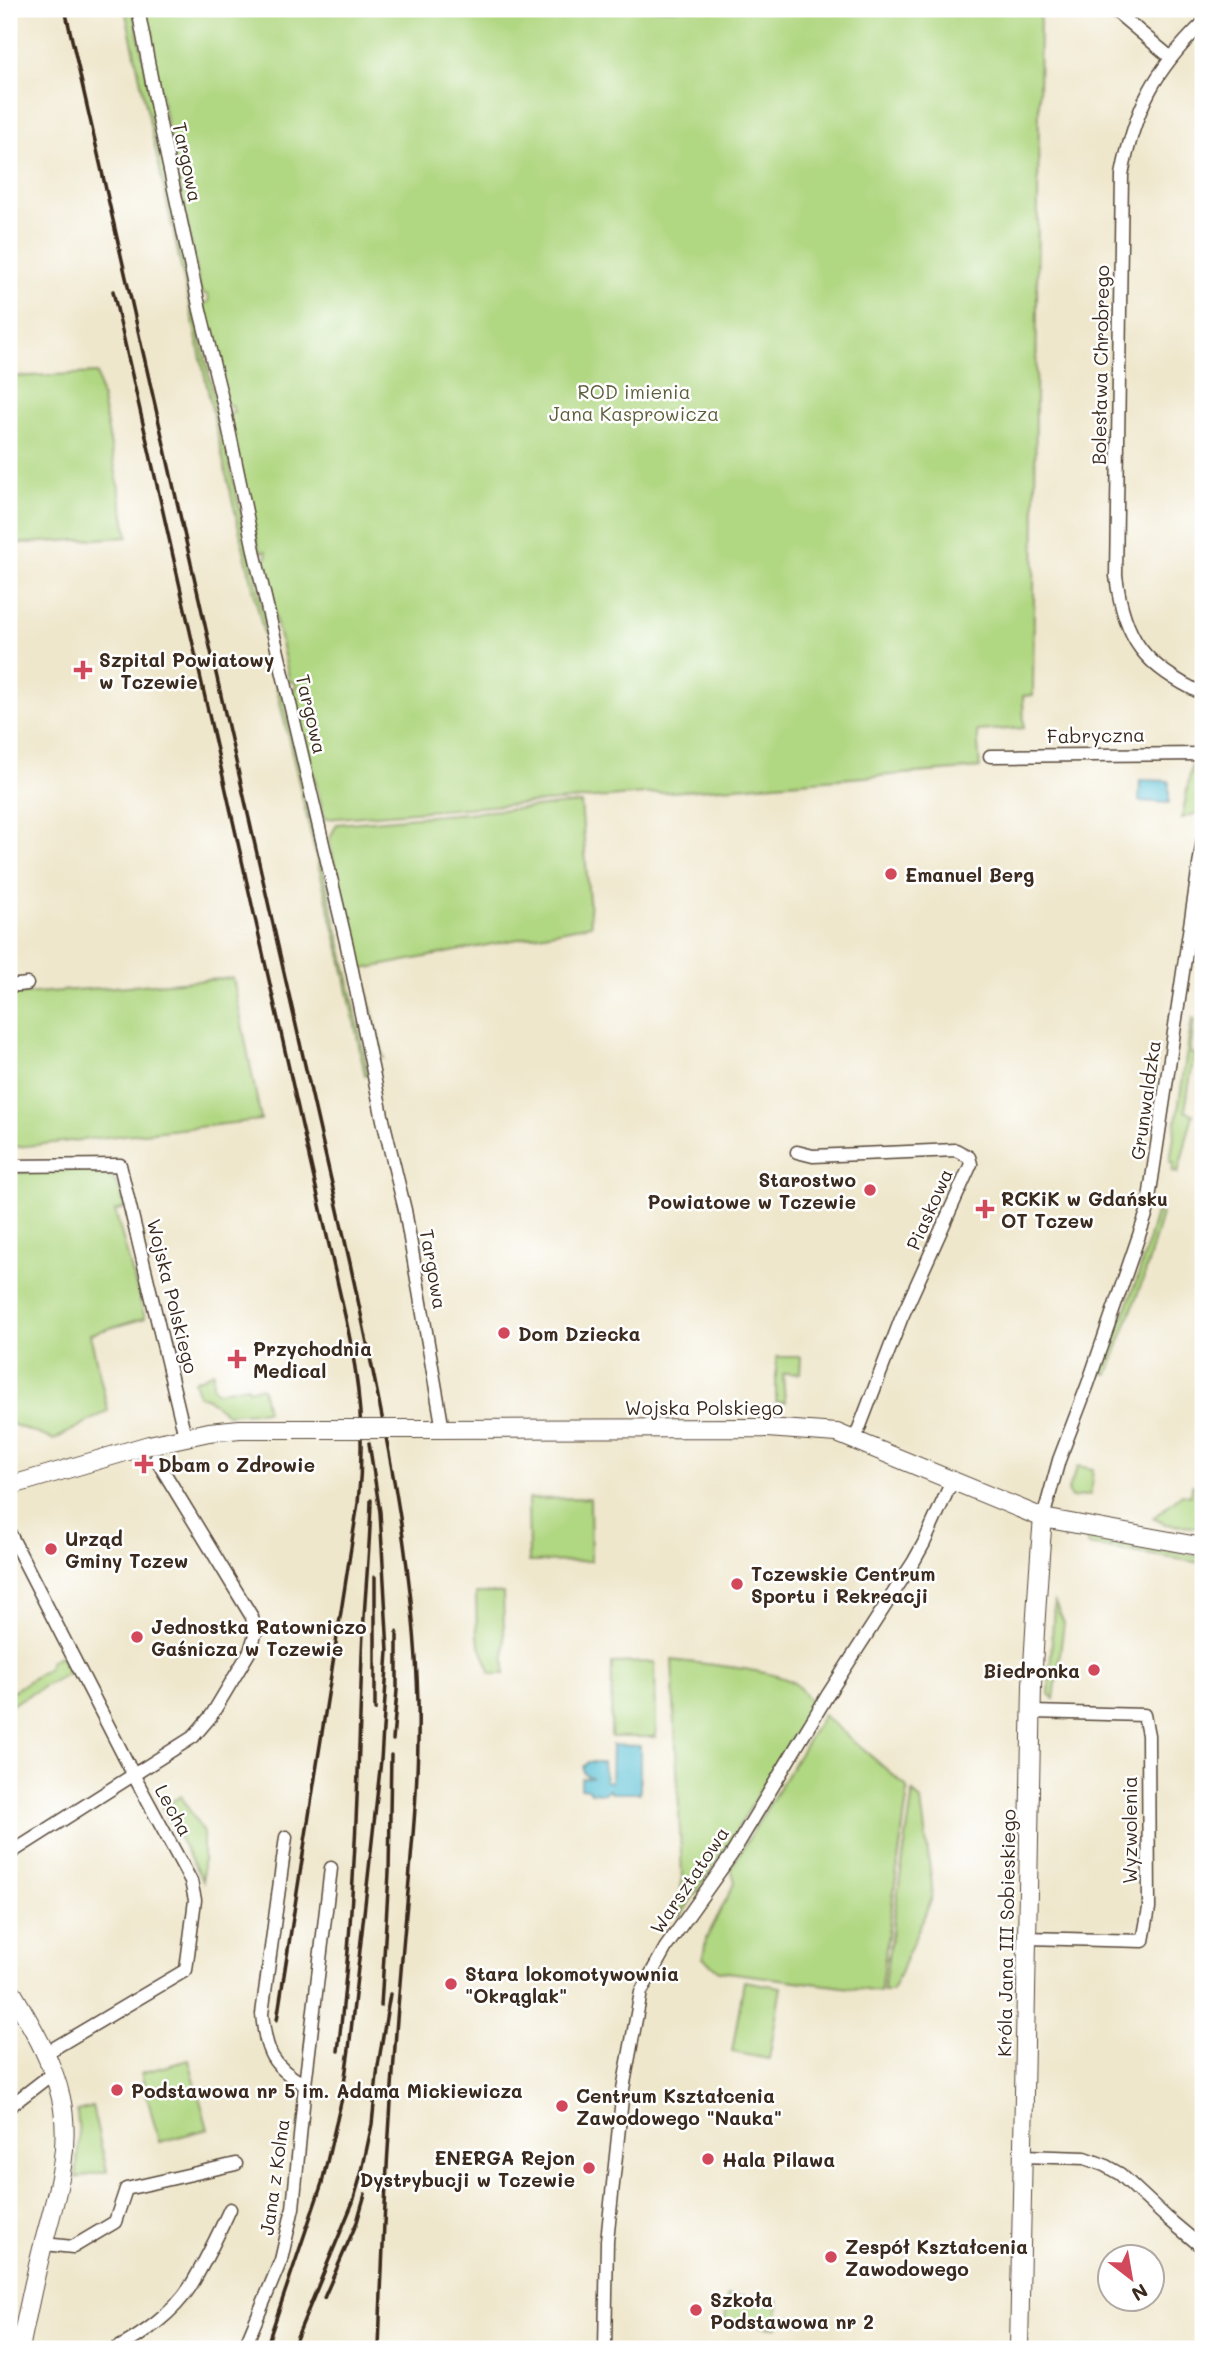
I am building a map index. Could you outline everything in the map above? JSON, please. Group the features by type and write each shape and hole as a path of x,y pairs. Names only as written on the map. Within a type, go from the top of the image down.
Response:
{"street":[{"name":"Targowa","path":"138,9 200,310 405,1210 443,1430"},
{"path":"1113,9 1170,57"},
{"name":"Bolesława Chrobrego","path":"1203,23 1170,57 1144,100 1129,141 1122,175 1116,576 1124,620 1141,650 1168,676 1203,694"},
{"name":"Fabryczna","path":"990,756 1203,754"},
{"name":"Grunwaldzka","path":"1043,1518 1059,1460 1147,1212 1203,839"},
{"path":"9,986 27,984"},
{"name":"Piaskowa","path":"797,1152 813,1156 956,1150 969,1157 971,1164 901,1319 855,1439"},
{"name":"Wojska Polskiego","path":"9,1166 120,1165 185,1436"},
{"name":"Wojska Polskiego","path":"9,1486 185,1436 240,1429 818,1430 855,1439 1043,1518 1203,1547"},
{"path":"9,1854 193,1737 218,1706 250,1651 255,1635 252,1617 156,1459"},
{"name":"Warsztatowa","path":"605,2349 607,2241 623,2089 641,1992 673,1937 732,1854 827,1696 919,1552 952,1481"},
{"name":"Króla Jana III Sobieskiego","path":"1019,2349 1032,1685 1043,1518"},
{"name":"Lecha","path":"9,1532 191,1881 195,1900 186,1970 46,2053"},
{"name":"Wyzwolenia","path":"1027,1938 1143,1941 1149,1908 1148,1735 1144,1715 1032,1712"},
{"path":"286,1838 262,2014 264,2038 271,2055 283,2072 305,2085"},
{"name":"Jana z Kolna","path":"244,2349 281,2260 293,2208 331,1868"},
{"path":"9,1987 46,2053 61,2097 64,2118 64,2157 20,2349"},
{"path":"9,2106 53,2073"},
{"path":"1023,2156 1085,2158 1104,2165 1120,2174 1203,2248"},
{"path":"44,2244 73,2247 115,2222 126,2189 236,2164"},
{"path":"116,2349 130,2342 154,2323 190,2288 230,2209"}],"green space":[{"path":"125,9 133,9 194,309 310,815 307,817 225,469"},
{"name":"ROD imienia Jana Kasprowicza","path":"143,9 1040,9 1033,695 1023,696 1024,728 977,731 980,768 325,819 292,691 296,687 295,682 290,682 262,560 267,557 266,551 261,552 259,549 227,413 234,412 232,405 226,405 203,305 209,301 208,295 201,293 173,156 179,153 178,148 171,145 150,40 152,29 148,28"},
{"path":"97,373 128,537 9,544 9,377"},
{"path":"1193,757 1203,759 1197,813 1182,818"},
{"path":"581,803 591,925 363,969 384,1058 378,1055 329,840 337,824"},
{"path":"311,817 349,980 368,1073 365,1075 342,962 307,818"},
{"path":"233,978 261,1120 9,1148 9,995"},
{"path":"1192,1018 1194,1020 1190,1053 1194,1054 1185,1111 1193,1114 1178,1173 1172,1171 1174,1162 1170,1162"},
{"path":"96,1169 113,1179 121,1194 125,1208 115,1211 145,1318 90,1334 108,1411 54,1440 9,1423 9,1173"},
{"path":"1156,1213 1162,1214 1145,1274 1108,1374 1102,1373 1139,1274"},
{"path":"776,1357 801,1357 800,1373 783,1374 785,1402 776,1402"},
{"path":"213,1372 213,1387 217,1392 247,1386 248,1390 262,1388 267,1411 227,1414 206,1397 199,1396 194,1381"},
{"path":"1078,1466 1093,1469 1090,1495 1071,1498 1068,1490"},
{"path":"1192,1485 1203,1488 1203,1507 1198,1507 1197,1514 1200,1515 1201,1528 1165,1524 1153,1518 1182,1494 1191,1496"},
{"path":"590,1498 591,1561 529,1562 528,1499"},
{"path":"1088,1538 1203,1557 1203,1563 1087,1545"},
{"path":"476,1593 503,1593 505,1674 491,1674 477,1637"},
{"path":"1054,1601 1064,1623 1054,1699 1049,1694"},
{"path":"60,1656 68,1673 9,1706 9,1694 48,1668 50,1661"},
{"path":"672,1660 717,1665 784,1678 797,1685 812,1704 731,1840 680,1917 682,1875"},
{"path":"655,1662 656,1737 611,1737 612,1663"},
{"path":"823,1715 906,1786 908,1791 880,1992 719,1971 703,1958 706,1939 735,1882 731,1868"},
{"path":"913,1792 921,1801 932,1885 931,1900 892,1991 883,1991"},
{"path":"181,1796 203,1833 203,1881 162,1807"},
{"path":"744,1981 781,1987 769,2059 732,2052"},
{"path":"189,2060 208,2129 159,2142 141,2073"},
{"path":"92,2107 107,2171 76,2178 79,2137 77,2111"},
{"path":"727,2296 778,2300 777,2327 725,2324"}],"water":[{"path":"1140,780 1169,781 1169,803 1139,801"},
{"path":"612,1745 640,1746 640,1793 611,1793 609,1789 604,1793 591,1792 581,1788 581,1778 591,1777 583,1772 583,1767 588,1762 603,1762 605,1781 611,1782"}],"railway":[{"path":"65,9 350,1263 384,1427 403,1536 415,1647 418,1736 413,1837 390,2113 379,2349"},
{"path":"113,291 346,1320 358,1389 361,1434 358,1503 277,2020"},
{"path":"266,2348 322,2183 342,2098 349,2049 381,1760 388,1651 380,1512 369,1443"},
{"path":"338,2051 352,1902 371,1500"},
{"path":"375,1577 375,1710"},
{"path":"393,1740 397,1690 397,1631"},
{"path":"381,2006 389,1873 391,1755"},
{"path":"292,2349 353,2202 362,2171 372,2124 390,1994"},
{"path":"324,2298 357,2222 365,2194"}],"place":[{"name":"Szpital Powiatowy w Tczewie","path":"83,670"},
{"name":"Emanuel Berg","path":"891,874"},
{"name":"Starostwo Powiatowe w Tczewie","path":"870,1190"},
{"name":"RCKiK w Gdańsku OT Tczew","path":"985,1209"},
{"name":"Dom Dziecka","path":"504,1333"},
{"name":"Przychodnia Medical","path":"237,1359"},
{"name":"Dbam o Zdrowie","path":"144,1464"},
{"name":"Urząd Gminy Tczew","path":"51,1549"},
{"name":"Tczewskie Centrum Sportu i Rekreacji","path":"737,1584"},
{"name":"Jednostka Ratowniczo Gaśnicza w Tczewie","path":"137,1637"},
{"name":"Biedronka","path":"1094,1670"},
{"name":"Stara lokomotywownia \"Okrąglak\"","path":"451,1984"},
{"name":"Podstawowa nr 5 im. Adama Mickiewicza","path":"117,2090"},
{"name":"Centrum Kształcenia Zawodowego \"Nauka\"","path":"562,2106"},
{"name":"Hala Pilawa","path":"708,2159"},
{"name":"ENERGA Rejon Dystrybucji w Tczewie","path":"589,2168"},
{"name":"Zespół Kształcenia Zawodowego","path":"831,2257"},
{"name":"Szkoła Podstawowa nr 2","path":"696,2310"}]}
